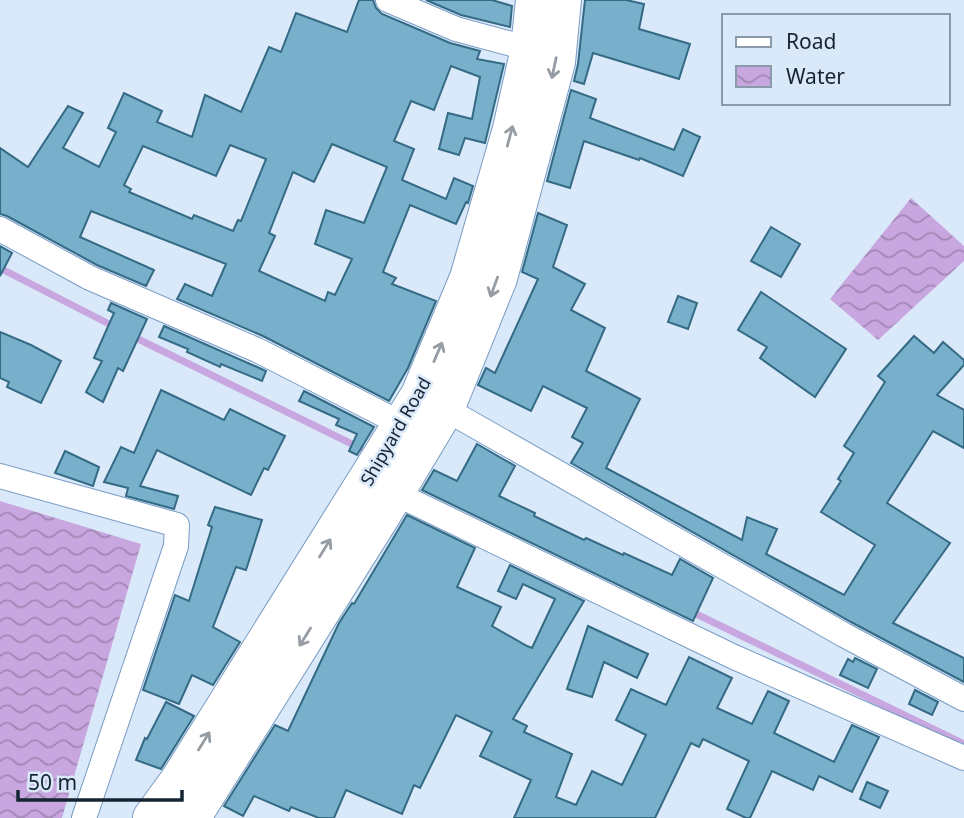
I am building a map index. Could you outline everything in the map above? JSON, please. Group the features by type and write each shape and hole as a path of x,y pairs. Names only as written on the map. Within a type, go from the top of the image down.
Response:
{"main road":[{"name":"Shipyard Road","path":"191,818 381,487 422,409 470,278 512,129 530,49 535,0"},
{"name":"Shipyard Road","path":"422,409 472,344 502,265 556,62 562,0"},
{"name":"Shipyard Road","path":"152,818 381,487"}],"street":[{"path":"388,0 456,29 530,49"},
{"path":"0,229 90,278 257,350 422,409 964,699"},
{"path":"0,476 177,525 176,546 84,818"},
{"path":"381,487 734,657 964,758"}],"water":[{"path":"911,198 964,246 964,261 878,340 830,299"},
{"path":"0,501 141,544 62,818 0,818"}],"building":[{"path":"359,0 373,0 382,14 450,43 480,51 477,59 504,64 485,143 465,138 459,155 439,149 448,113 472,119 480,77 451,66 434,110 411,101 394,141 414,149 402,180 446,199 454,178 473,186 468,203 466,202 456,224 410,205 383,272 396,278 392,284 436,301 408,368 389,401 263,336 177,299 185,284 212,296 226,264 91,211 80,237 154,270 146,286 97,265 0,214 0,148 28,167 68,106 83,113 63,148 99,167 116,132 108,128 124,93 162,111 157,122 192,137 205,95 241,112 269,47 281,52 296,13 347,32","holes":["332,144 387,167 364,223 326,210 315,244 352,259 335,295 328,292 325,301 259,271 275,236 269,233 293,172 314,182","230,145 266,159 241,221 238,220 233,231 194,215 192,219 129,192 131,189 124,185 143,146 216,176"]},
{"path":"426,0 492,0 512,6 510,27 461,15"},
{"path":"585,0 626,0 644,4 639,29 690,44 679,79 593,53 584,84 574,81"},
{"path":"571,90 596,99 590,118 674,150 683,129 700,137 683,176 640,158 639,160 584,141 570,188 547,181"},
{"path":"538,213 567,225 553,267 585,284 571,310 605,328 586,371 640,399 606,468 742,540 747,517 777,529 766,554 844,595 875,545 821,512 841,481 838,479 854,453 844,446 885,382 878,376 914,336 934,353 943,342 964,360 964,365 937,395 964,410 964,448 933,431 887,503 950,543 893,623 964,658 964,682 851,622 571,463 583,443 572,437 587,408 543,386 531,411 478,385 486,368 495,373 538,279 522,272"},
{"path":"771,227 800,244 781,277 751,261"},
{"path":"0,246 12,253 0,276"},
{"path":"761,292 846,349 815,397 760,358 767,347 738,330"},
{"path":"678,296 697,303 688,329 668,322"},
{"path":"111,303 147,319 123,371 118,368 103,402 86,392 102,361 94,358 114,313 108,310"},
{"path":"164,326 266,371 262,381 221,364 220,367 159,337"},
{"path":"0,332 61,361 41,403 7,387 9,382 0,378"},
{"path":"161,390 224,420 230,409 285,436 268,470 264,468 251,495 157,450 140,486 178,496 174,509 126,496 128,488 104,482 121,447 134,453"},
{"path":"304,391 374,427 357,455 349,451 357,434 336,425 339,419 299,401"},
{"path":"477,444 515,466 499,496 535,513 534,516 584,540 586,538 623,555 624,553 672,575 680,559 713,578 693,621 422,490 434,470 457,481"},
{"path":"65,451 99,467 93,486 55,473"},
{"path":"215,507 262,520 246,570 236,567 213,627 240,642 213,685 192,675 179,704 143,690 175,595 189,601 212,527 208,525"},
{"path":"407,515 475,548 457,587 501,607 492,626 527,646 532,648 555,599 523,584 516,599 498,591 510,565 584,601 513,719 527,726 524,732 572,754 556,797 576,805 592,771 622,785 646,735 616,720 631,689 666,705 689,657 732,678 717,708 752,724 768,691 789,701 774,733 834,762 852,725 879,737 852,792 819,776 813,790 772,771 750,818 746,818 727,809 749,761 703,739 699,747 691,743 655,818 514,818 531,780 480,756 492,732 456,715 420,788 414,785 402,814 346,790 334,818 319,818 291,807 289,811 254,796 243,816 224,806 275,725 288,731 339,623 352,603 354,604"},
{"path":"588,626 648,654 637,678 604,662 592,697 567,689"},
{"path":"855,658 877,669 868,688 840,675 848,659 853,662"},
{"path":"915,690 938,702 932,715 909,704"},
{"path":"166,702 194,716 161,769 136,760 145,738 147,739"},
{"path":"867,782 888,791 880,808 860,799"}],"waterway":[{"path":"0,268 115,327"},
{"path":"132,336 360,448"},
{"path":"688,610 964,744"}]}
